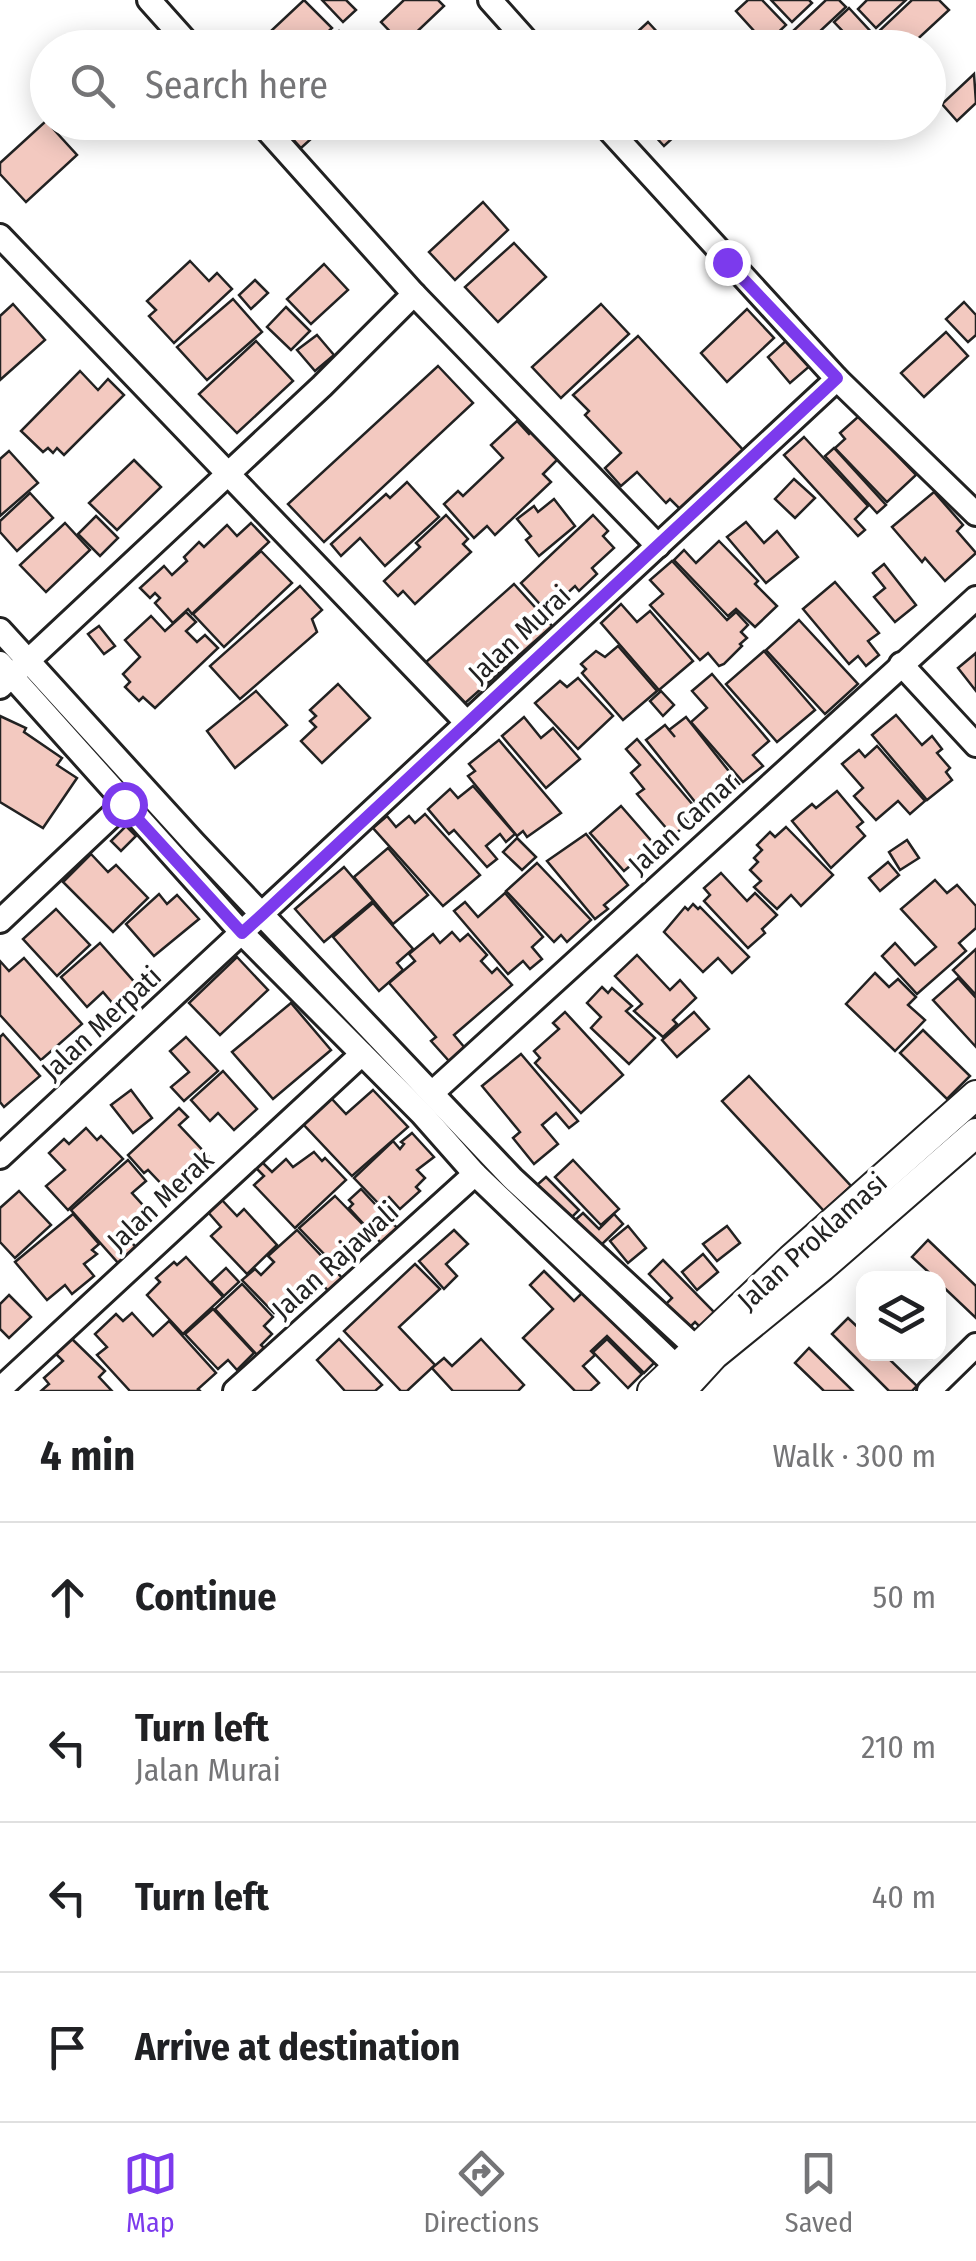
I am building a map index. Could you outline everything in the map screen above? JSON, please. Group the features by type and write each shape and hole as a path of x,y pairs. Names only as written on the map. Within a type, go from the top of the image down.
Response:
{"street":[{"path":"149,0 176,30"},
{"path":"490,0 517,30"},
{"path":"276,140 414,294 658,546"},
{"path":"619,140 837,378 976,514"},
{"path":"0,236 467,723"},
{"path":"10,672 230,472 414,294"},
{"name":"Jalan Murai","path":"242,933 837,378"},
{"name":"Jalan Camar","path":"432,1093 976,598"},
{"path":"0,630 10,672 242,933 422,1114 475,1174 691,1368"},
{"path":"901,664 976,746"},
{"path":"10,672 263,914 691,1368"},
{"path":"0,921 124,804"},
{"name":"Jalan Merpati","path":"0,1157 242,933"},
{"name":"Jalan Merak","path":"0,1389 362,1054"},
{"name":"Jalan Proklamasi","path":"691,1368 974,1102"},
{"name":"Jalan Proklamasi","path":"652,1391 691,1368 822,1267 976,1133"},
{"name":"Jalan Rajawali","path":"235,1391 475,1174"},
{"path":"929,1391 976,1345"}],"building":[{"path":"304,0 332,28 330,30 272,30"},
{"path":"322,0 346,0 356,10 343,22"},
{"path":"404,0 438,0 444,6 419,30 389,30 381,22"},
{"path":"748,0 762,0 786,25 781,30 753,30 736,11"},
{"path":"771,0 809,0 812,3 792,22"},
{"path":"826,0 839,0 846,7 821,30 794,30"},
{"path":"867,0 906,0 876,28 858,9"},
{"path":"912,0 939,0 949,10 927,30 880,30"},
{"path":"849,8 869,30 842,30 834,22"},
{"path":"648,22 655,30 639,30"},
{"path":"974,74 976,103 957,121 946,109 946,100"},
{"path":"30,136 30,140 63,140 77,155 26,202 0,174 0,163"},
{"path":"294,140 310,140 301,148"},
{"path":"483,202 508,230 455,280 429,252"},
{"path":"514,243 546,277 498,322 465,287"},
{"path":"190,261 209,281 217,273 232,289 174,343 149,316 156,310 147,301"},
{"path":"324,264 348,290 311,324 287,299"},
{"path":"255,280 268,293 251,309 239,295"},
{"path":"233,299 262,332 207,380 177,347"},
{"path":"964,302 976,315 976,335 968,342 946,319"},
{"path":"13,304 45,340 0,380 0,316"},
{"path":"601,304 629,334 561,398 532,367"},
{"path":"286,307 310,331 291,350 267,327"},
{"path":"747,309 774,338 727,382 701,353"},
{"path":"946,332 968,356 924,397 901,373"},
{"path":"317,335 334,355 315,371 297,350"},
{"path":"638,336 744,451 680,509 670,499 666,503 637,472 621,486 605,468 621,453 585,415 589,411 573,395"},
{"path":"788,339 811,365 790,383 768,357"},
{"path":"256,341 293,381 237,433 199,394"},
{"path":"438,366 473,403 324,542 288,504"},
{"path":"80,371 98,390 108,379 124,395 64,455 57,448 53,453 48,448 43,452 21,431"},
{"path":"859,416 916,475 887,502 835,448 845,439 840,433"},
{"path":"517,421 529,434 534,429 560,457 543,474 551,482 495,535 487,526 474,538 444,504 458,491 463,496 503,458 491,445"},
{"path":"804,437 868,506 855,519 865,530 858,536 784,455"},
{"path":"834,448 886,505 877,513 825,456"},
{"path":"9,451 38,483 0,516 0,459"},
{"path":"134,460 161,487 117,530 89,503"},
{"path":"794,479 815,498 795,518 775,499"},
{"path":"407,482 439,517 385,566 360,538 341,556 331,544 386,494 390,498"},
{"path":"934,492 963,525 957,531 976,553 945,581 925,558 922,562 892,527"},
{"path":"30,493 53,518 17,551 0,532 0,521"},
{"path":"554,499 575,526 539,556 526,540 531,536 517,519 534,506 538,512"},
{"path":"446,515 468,539 463,544 471,552 415,604 403,591 398,596 384,581"},
{"path":"593,515 608,531 603,536 614,548 592,568 597,574 579,591 575,586 547,612 521,583"},
{"path":"96,516 118,538 100,556 78,534"},
{"path":"746,522 764,543 777,531 798,557 766,583 727,537"},
{"path":"65,523 90,550 46,592 20,565"},
{"path":"251,523 269,542 192,614 188,609 173,623 155,603 160,598 155,593 150,598 140,588 164,566 172,575 199,542 204,547 227,525 237,536"},
{"path":"719,541 777,606 755,627 736,609 728,616 674,560 684,550 696,563"},
{"path":"261,551 292,583 224,647 193,614"},
{"path":"672,561 727,620 736,612 748,625 741,632 747,638 724,664 719,666 708,653 700,660 650,605 663,594 650,580"},
{"path":"884,564 916,605 895,622 874,597 885,588 873,573"},
{"path":"835,582 879,633 868,641 879,655 866,666 858,656 849,664 803,609"},
{"path":"514,584 552,626 464,704 426,662"},
{"path":"300,586 322,610 312,619 317,632 240,699 210,666"},
{"path":"621,604 637,622 650,611 693,661 659,690 601,623"},
{"path":"186,612 196,622 186,631 197,642 205,635 218,648 155,708 143,697 139,701 125,687 130,682 123,674 140,657 125,640 151,616 165,631"},
{"path":"799,620 858,684 825,714 766,650"},
{"path":"99,626 115,646 104,654 88,634"},
{"path":"618,646 657,691 623,720 582,673 586,669 581,664 596,651 605,657"},
{"path":"764,651 815,710 777,742 726,684"},
{"path":"976,653 976,691 958,668"},
{"path":"712,674 769,741 753,755 763,766 743,782 691,722 707,708 692,691"},
{"path":"578,678 613,716 578,749 535,703 560,681 567,687"},
{"path":"338,684 370,718 322,763 301,741 316,727 310,721 316,716 310,710"},
{"path":"256,691 287,725 235,768 207,731"},
{"path":"661,691 674,705 663,716 650,701"},
{"path":"896,715 922,745 932,736 942,749 937,753 950,768 946,772 952,780 927,800 872,735"},
{"path":"0,716 26,728 24,732 62,758 57,765 77,778 43,828 0,802"},
{"path":"524,717 541,738 553,728 580,759 546,788 502,736"},
{"path":"686,717 739,784 703,812 646,740 665,725 669,730"},
{"path":"637,739 693,805 681,815 688,823 673,836 637,794 644,789 631,773 640,765 626,749"},
{"path":"499,740 561,813 527,837 523,831 517,836 468,776 475,771 469,764"},
{"path":"877,746 925,801 910,814 898,801 876,820 854,796 863,788 842,764 859,750 865,757"},
{"path":"473,786 515,834 506,842 500,834 486,846 497,859 487,867 454,830 449,834 428,809 450,789 458,798"},
{"path":"837,791 863,822 857,827 865,836 831,868 792,821 812,804 816,808"},
{"path":"621,806 655,845 624,871 590,833"},
{"path":"425,814 480,875 443,906 373,828 387,816 396,827 409,816 415,823"},
{"path":"126,826 136,836 121,851 111,841"},
{"path":"786,827 833,875 801,906 791,895 777,909 754,887 761,881 750,870 762,850 757,845 770,832 775,837"},
{"path":"586,834 628,885 604,905 608,909 595,919 547,861"},
{"path":"517,838 536,857 522,870 503,852"},
{"path":"907,840 919,858 900,870 889,852"},
{"path":"388,848 428,895 393,924 354,877"},
{"path":"91,854 108,872 116,865 148,898 113,932 63,882"},
{"path":"888,862 899,875 880,891 869,878"},
{"path":"537,863 591,920 567,942 561,935 554,942 506,891"},
{"path":"344,867 373,901 324,942 295,909"},
{"path":"721,873 747,901 755,893 777,915 748,948 704,901 710,895 704,888"},
{"path":"935,880 947,893 957,885 976,906 976,928 959,943 966,951 917,994 882,956 895,943 915,965 936,947 901,909"},
{"path":"505,893 543,937 532,947 542,959 530,969 523,961 508,974 454,911 465,902 478,917"},
{"path":"159,894 167,904 177,895 199,919 154,956 126,924"},
{"path":"373,903 413,949 397,963 403,970 379,991 333,937"},
{"path":"693,904 749,957 732,973 718,958 703,972 664,932 685,907 688,910"},
{"path":"56,909 90,945 57,976 23,939"},
{"path":"452,932 460,941 468,934 487,955 481,961 492,973 497,968 512,985 454,1035 465,1048 449,1061 431,1041 436,1037 389,983 415,961 409,954 433,934 440,943"},
{"path":"100,943 137,985 114,1005 103,992 87,1007 61,977"},
{"path":"976,949 976,995 953,970"},
{"path":"637,955 670,990 680,980 696,998 673,1020 677,1024 663,1037 634,1011 642,1004 615,976"},
{"path":"237,957 268,990 220,1035 189,1003"},
{"path":"24,958 82,1024 41,1060 0,1015 0,961 9,971"},
{"path":"875,973 889,987 898,979 916,997 908,1005 925,1020 895,1051 846,1004"},
{"path":"958,978 976,998 976,1047 933,1000"},
{"path":"602,987 608,993 612,988 632,1006 626,1011 655,1038 629,1064 591,1028 601,1017 587,1003"},
{"path":"291,1003 331,1050 273,1099 232,1052"},
{"path":"565,1012 623,1075 581,1113 535,1063 540,1058 534,1051 559,1029 553,1023"},
{"path":"694,1012 709,1029 677,1057 662,1040"},
{"path":"923,1030 970,1076 947,1099 900,1053"},
{"path":"3,1034 40,1076 4,1107 0,1102"},
{"path":"186,1037 218,1071 184,1101 171,1087 189,1072 170,1051"},
{"path":"521,1054 578,1121 569,1128 556,1113 542,1125 558,1144 534,1164 513,1138 520,1132 482,1086"},
{"path":"223,1071 257,1109 234,1130 218,1113 210,1121 191,1100"},
{"path":"749,1076 851,1186 824,1211 722,1101"},
{"path":"131,1090 152,1118 133,1133 111,1105"},
{"path":"373,1090 408,1127 352,1176 303,1124 331,1098 346,1114"},
{"path":"179,1108 188,1117 179,1125 208,1156 197,1166 203,1172 187,1187 183,1182 171,1194 128,1155"},
{"path":"86,1128 97,1140 101,1136 123,1159 68,1210 46,1186 65,1170 49,1153 64,1139 69,1144"},
{"path":"412,1133 434,1157 417,1170 425,1178 416,1187 420,1191 400,1209 389,1197 380,1205 354,1178 393,1141 400,1149 404,1144 401,1142"},
{"path":"314,1152 346,1180 295,1228 254,1185 264,1176 256,1168 262,1162 272,1172 286,1159 293,1167"},
{"path":"128,1160 146,1181 132,1193 151,1214 126,1237 137,1248 119,1264 71,1210"},
{"path":"573,1160 619,1209 601,1225 555,1177"},
{"path":"546,1177 579,1210 571,1218 537,1185"},
{"path":"361,1189 398,1229 382,1244 349,1208 353,1204 349,1200"},
{"path":"19,1191 51,1225 15,1258 0,1242 0,1208"},
{"path":"335,1196 369,1231 350,1249 344,1243 328,1258 299,1228"},
{"path":"221,1199 237,1216 244,1209 277,1245 247,1274 211,1236 221,1227 207,1211"},
{"path":"583,1213 599,1229 614,1214 623,1224 598,1248 573,1222"},
{"path":"73,1214 99,1244 92,1250 97,1254 84,1264 94,1276 72,1294 65,1285 47,1300 15,1262"},
{"path":"628,1226 646,1248 628,1263 610,1241"},
{"path":"727,1226 740,1243 717,1261 703,1244"},
{"path":"297,1230 344,1280 330,1293 323,1285 303,1303 295,1294 274,1313 242,1280 255,1269 261,1275 274,1262 268,1256"},
{"path":"454,1230 468,1244 446,1264 457,1276 444,1289 419,1261"},
{"path":"928,1240 976,1286 976,1318 946,1290 946,1271 927,1271 912,1257"},
{"path":"703,1254 718,1272 697,1290 682,1272"},
{"path":"186,1257 223,1297 183,1334 147,1295 160,1282 156,1278"},
{"path":"663,1260 715,1313 701,1328 695,1322 689,1328 666,1304 672,1298 649,1274"},
{"path":"415,1264 440,1289 399,1327 435,1365 407,1391 401,1391 344,1331"},
{"path":"226,1268 239,1282 224,1296 211,1282"},
{"path":"544,1271 574,1301 585,1290 660,1357 644,1373 607,1336 591,1351 595,1355 583,1366 599,1383 590,1391 575,1391 523,1338 553,1309 530,1285"},
{"path":"242,1284 273,1317 264,1326 272,1334 261,1345 266,1350 259,1357 215,1309"},
{"path":"9,1295 31,1317 9,1338 0,1329 0,1304"},
{"path":"213,1309 254,1353 237,1370 228,1360 218,1369 185,1334"},
{"path":"132,1313 153,1336 169,1321 216,1373 200,1391 130,1391 97,1355 107,1347 95,1334 116,1314 123,1321"},
{"path":"848,1318 856,1326 856,1358 832,1334"},
{"path":"70,1337 105,1371 99,1377 112,1391 41,1391 49,1384 44,1378 63,1361 54,1352"},
{"path":"339,1339 382,1385 375,1391 345,1391 317,1360"},
{"path":"481,1339 524,1385 518,1391 453,1391 432,1368 444,1358 452,1366"},
{"path":"607,1339 642,1374 628,1388 593,1352"},
{"path":"809,1348 853,1391 824,1391 795,1363"},
{"path":"859,1361 891,1361 917,1386 912,1391 889,1391"}],"route":[{"path":"124,804 242,933 837,378 727,262"}]}
